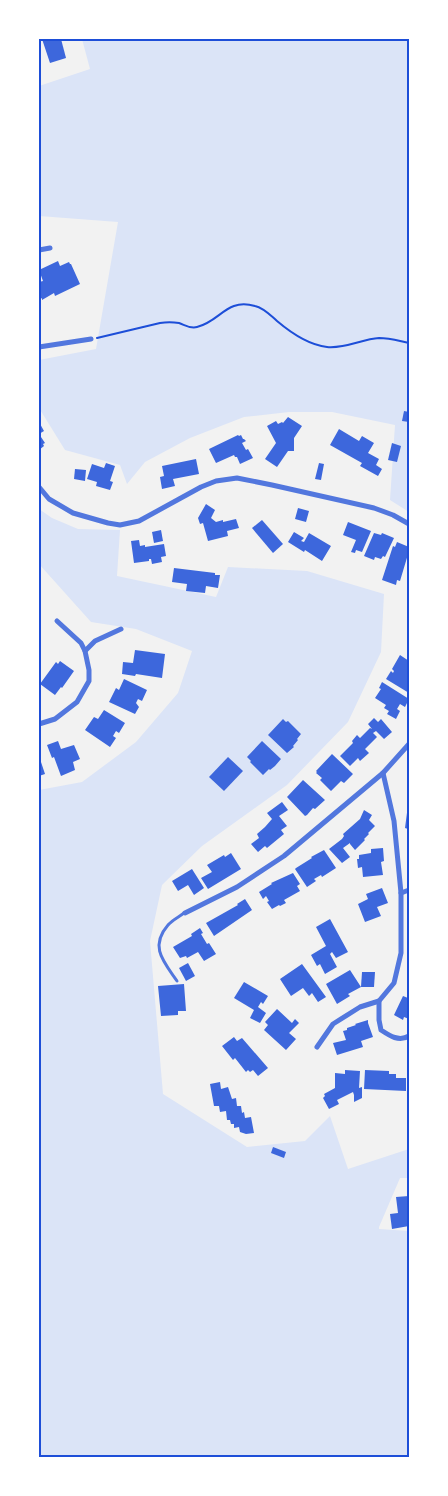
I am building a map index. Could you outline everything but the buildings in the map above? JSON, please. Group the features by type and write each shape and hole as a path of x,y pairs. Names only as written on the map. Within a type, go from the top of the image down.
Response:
{"street":[{"path":"39,250 50,248"},
{"path":"39,347 92,339"},
{"path":"39,487 49,499 73,513 100,522 120,525 139,521 216,481 237,478 374,508 393,515 409,524"},
{"path":"39,724 55,719 77,702 89,682 89,670 85,651 80,641 57,621"},
{"path":"85,651 95,641 121,629"},
{"path":"185,913 237,887 284,856 383,774 409,744"},
{"path":"317,1047 333,1024 360,1007 378,1001 394,983 401,953 401,893 394,821 383,774"},
{"path":"401,893 409,890"},
{"path":"378,1001 381,1030 391,1037 404,1039 409,1036"}],"lane":[{"path":"177,981 161,958 158,946 168,924 185,913"}],"path":[{"path":"92,339 160,323 180,323 188,327 196,327 211,321 230,306 240,305 256,306 293,333 325,347 337,348 378,338 409,343"}],"shaded area":[{"path":"82,39 409,39 409,512 390,500 395,425 332,412 289,412 244,417 190,438 145,462 127,484 120,465 65,450 39,408 39,360 96,349 118,222 39,216 39,86 90,69"},
{"path":"39,509 52,518 78,529 120,530 117,576 216,597 228,567 307,571 384,594 381,652 348,722 287,785 202,846 162,885 150,941 163,1094 247,1147 305,1141 330,1116 348,1169 409,1149 409,1178 400,1178 379,1229 409,1231 409,1457 39,1457 39,790 82,782 136,742 178,693 192,651 136,629 91,622 39,564"}]}
